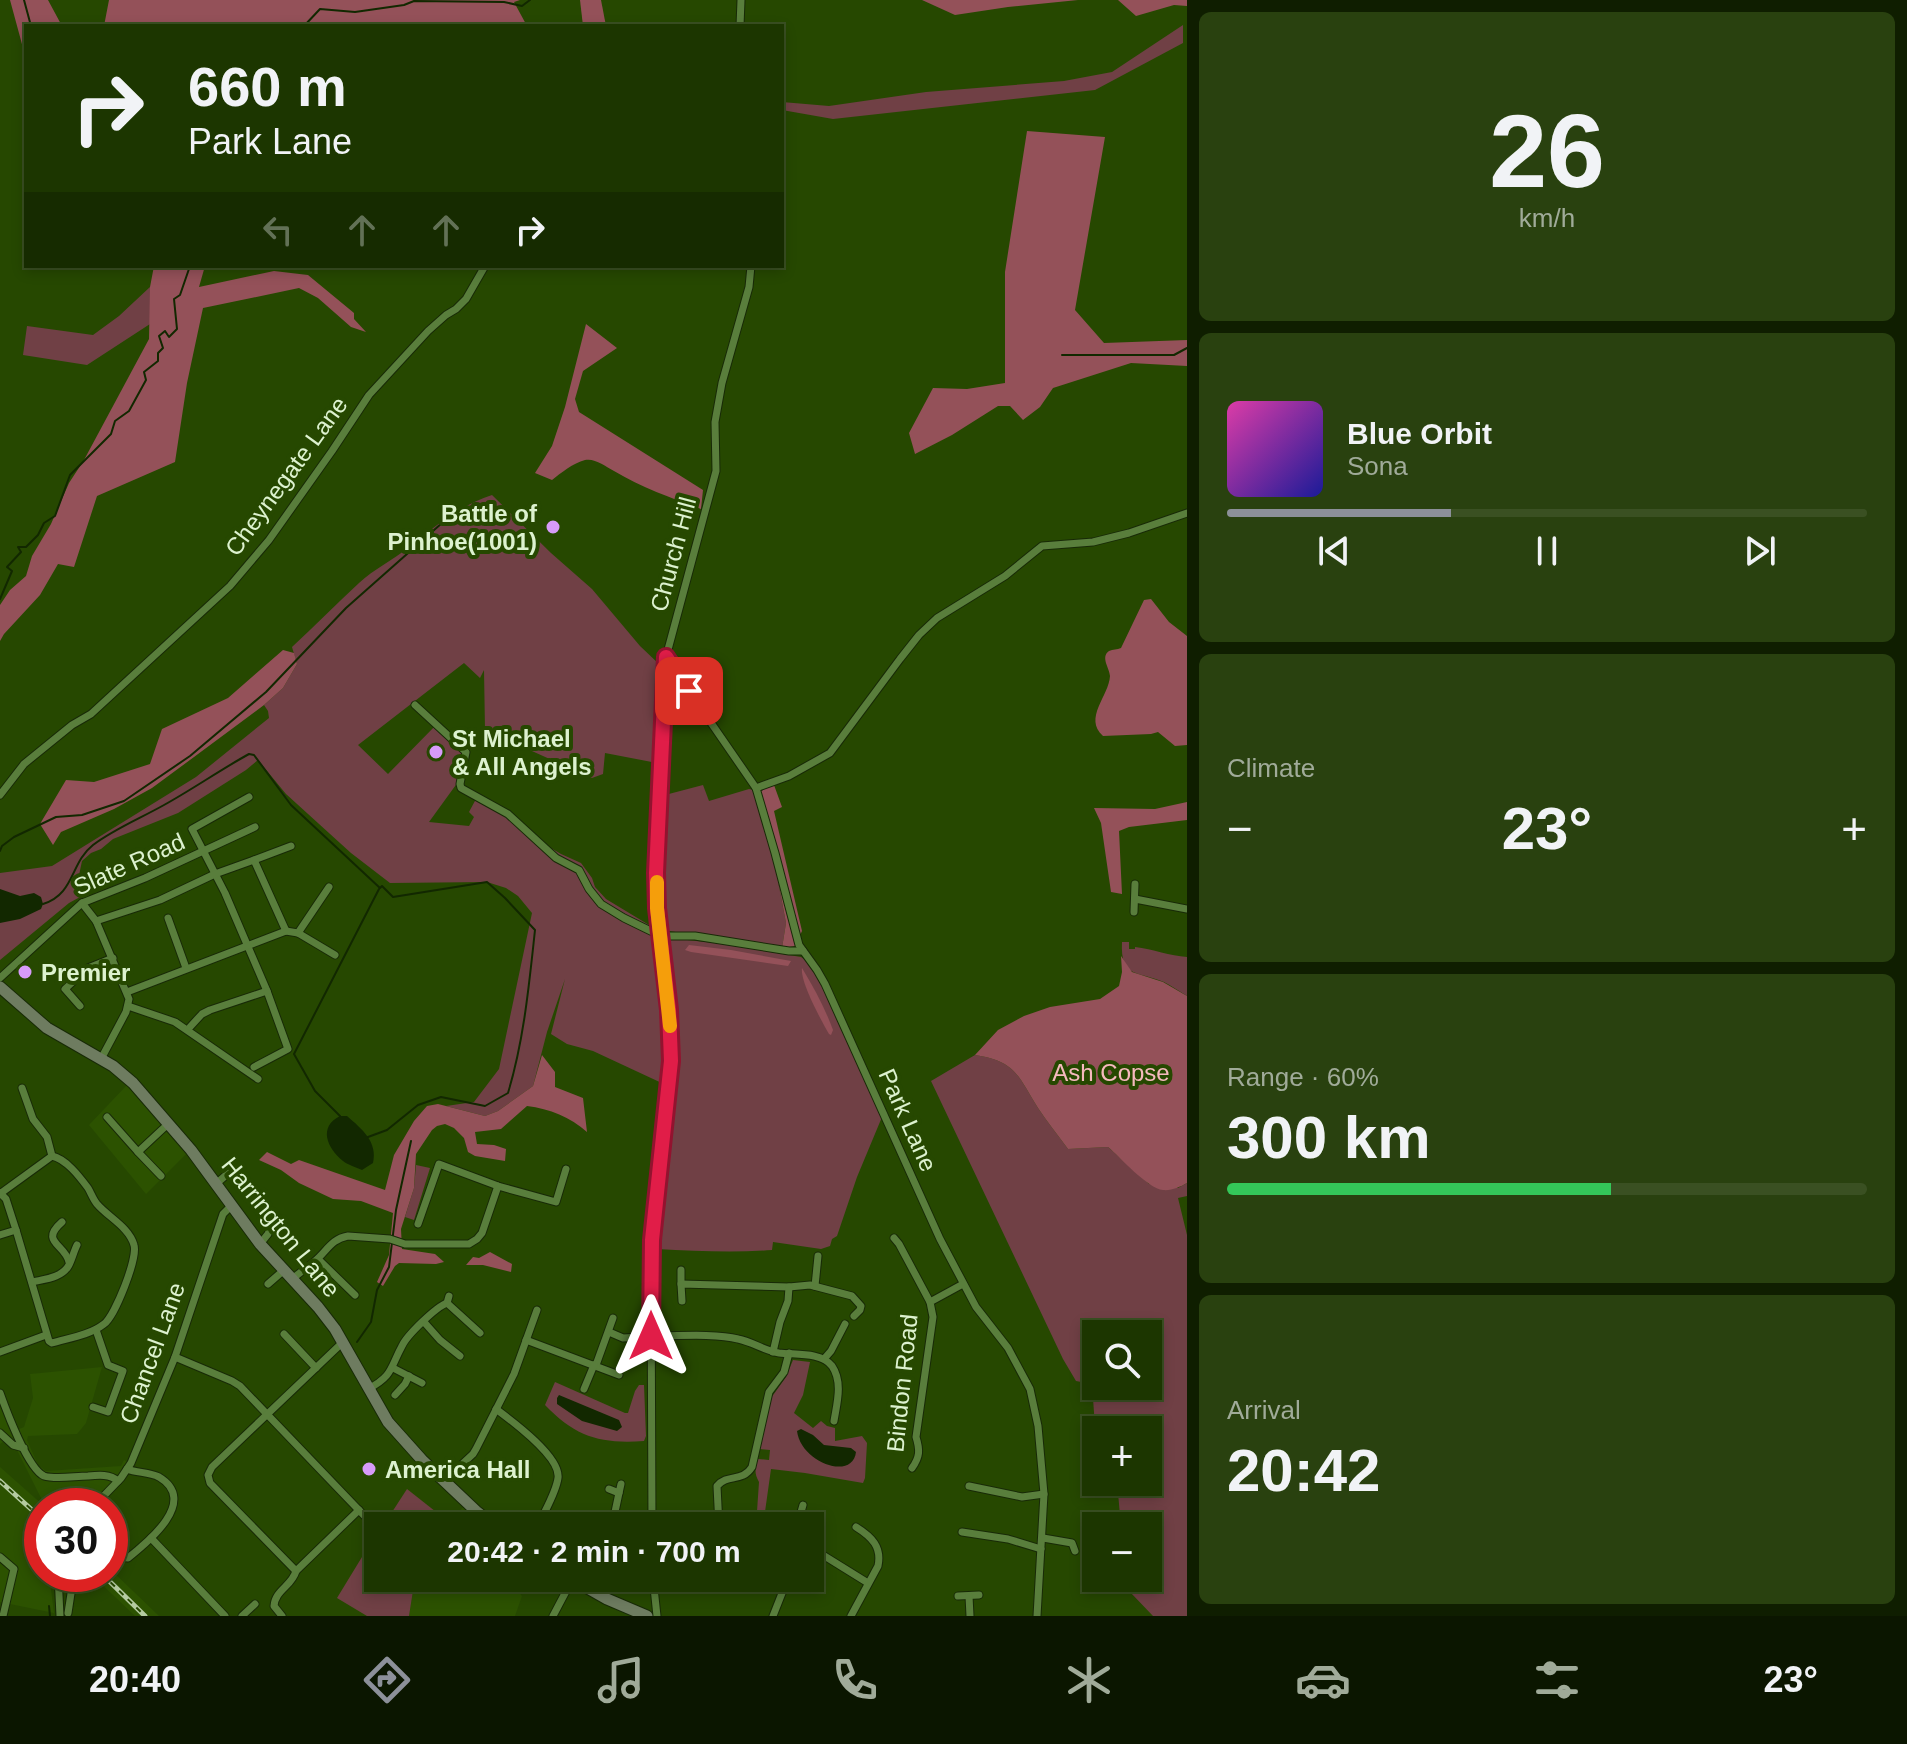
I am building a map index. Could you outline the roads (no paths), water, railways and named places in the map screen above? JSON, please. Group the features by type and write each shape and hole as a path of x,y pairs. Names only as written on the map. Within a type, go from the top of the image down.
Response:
{"street":[{"path":"740,24 741,0"},
{"name":"Cheynegate Lane","path":"0,795 24,764 72,725 91,714 230,586 275,532 369,395 428,331 466,299 484,268"},
{"name":"Church Hill","path":"652,1512 647,1337 652,1240 671,1061 656,873 666,657 716,471 717,409 749,287 751,268"},
{"path":"756,788 789,776 830,753 919,635 937,618 1005,576 1042,546 1093,542 1187,513"},
{"name":"Park Lane","path":"666,657 756,788 794,932 825,984 923,1204 963,1284 979,1311 1008,1348 1030,1389 1038,1426 1044,1494 1037,1616"},
{"path":"415,705 466,752 461,788 508,814 556,858 579,870 601,904 661,936 695,936 803,951"},
{"path":"249,797 192,829 247,945 288,1049 254,1067"},
{"name":"Slate Road","path":"0,978 82,903 145,878 255,827"},
{"path":"96,921 160,900 215,874 291,846"},
{"path":"254,860 286,931"},
{"path":"1134,912 1135,884"},
{"path":"298,933 329,887"},
{"path":"1135,899 1187,909"},
{"path":"82,903 96,921 127,992 128,1006 101,1059"},
{"path":"168,918 186,968"},
{"path":"127,992 286,931 298,933 335,955"},
{"path":"80,1006 65,989 88,968 113,958"},
{"name":"Harrington Lane","path":"0,987 47,1028 127,1077 191,1150 260,1244 318,1307 343,1342 388,1422 422,1460 477,1512"},
{"path":"190,1027 210,1010 267,991"},
{"path":"128,1006 175,1022 258,1079"},
{"path":"22,1088 33,1119 47,1137 52,1156"},
{"path":"107,1117 161,1176"},
{"path":"138,1152 168,1124"},
{"path":"52,1156 60,1158 88,1188 98,1205 112,1216 133,1243 134,1254 108,1321 96,1330 52,1343 46,1335 6,1199 0,1193 52,1156"},
{"path":"418,1224 439,1164 498,1186 556,1202 566,1169"},
{"path":"217,1183 232,1170"},
{"path":"268,1284 318,1259 337,1239 348,1236 414,1245 464,1245 473,1242 482,1233 498,1186"},
{"name":"Chancel Lane","path":"111,1488 127,1469 145,1433 175,1357 223,1214 232,1205"},
{"path":"260,1244 274,1219"},
{"path":"62,1222 52,1235 56,1246 68,1255 69,1264"},
{"path":"0,1235 16,1230"},
{"name":"Bindon Road","path":"894,1238 930,1302 933,1317 916,1437 919,1456 912,1468"},
{"path":"32,1282 58,1275 69,1264 77,1245"},
{"path":"815,1286 818,1256"},
{"path":"318,1259 355,1295"},
{"path":"681,1270 682,1301"},
{"path":"681,1284 815,1286 852,1296 861,1306 854,1316"},
{"name":"Bindon Road","path":"930,1302 963,1284"},
{"path":"773,1352 789,1287"},
{"path":"368,1389 380,1383 393,1368 402,1344 448,1299 480,1333"},
{"path":"445,1480 473,1454 514,1374 537,1310"},
{"path":"584,1389 613,1318"},
{"path":"424,1322 460,1356"},
{"path":"824,1359 845,1324"},
{"path":"93,1407 108,1412 123,1371 108,1365 96,1330"},
{"path":"609,1332 623,1338 729,1337 773,1352 824,1359 837,1377 838,1398 834,1421"},
{"path":"284,1334 316,1368"},
{"path":"0,1352 46,1335"},
{"path":"433,1350 440,1340"},
{"path":"526,1340 619,1375"},
{"path":"296,1571 212,1485 208,1475 212,1467 343,1342"},
{"path":"718,1512 717,1486 722,1480 750,1471 769,1392 784,1372 789,1353"},
{"path":"175,1357 234,1382 364,1515"},
{"path":"393,1368 422,1383"},
{"path":"395,1395 409,1376"},
{"path":"0,1393 15,1433 34,1467 45,1476 101,1475 114,1477 118,1481"},
{"path":"496,1409 546,1452 556,1465 558,1478 544,1512"},
{"path":"0,1433 13,1445 24,1448"},
{"path":"127,1469 155,1475 165,1482 173,1502 171,1515 151,1538 128,1557"},
{"path":"615,1512 621,1484"},
{"path":"969,1486 1022,1497 1044,1494"},
{"path":"609,1489 619,1493"},
{"path":"801,1512 803,1505"},
{"path":"282,1616 275,1608 275,1599 293,1580 296,1571 359,1510"},
{"path":"851,1616 880,1558 878,1549 867,1534 856,1527"},
{"path":"962,1532 1008,1539 1041,1549"},
{"path":"151,1538 225,1616"},
{"path":"1043,1538 1074,1544"},
{"path":"824,1556 868,1583"},
{"path":"0,1557 14,1569 3,1616"},
{"path":"60,1592 63,1613"},
{"path":"63,1613 69,1592"},
{"path":"553,1616 569,1592"},
{"path":"599,1592 647,1616"},
{"path":"654,1592 657,1616"},
{"path":"773,1616 782,1592"},
{"path":"958,1596 979,1595"},
{"path":"969,1596 970,1616"},
{"path":"632,1610 646,1608 654,1600"},
{"path":"242,1616 255,1604"},
{"path":"63,1613 77,1616"}],"waterway":[{"path":"24,0 30,24"},
{"path":"306,24 320,9 355,12 414,1 504,2 522,6 530,0"},
{"path":"0,599 12,571 7,567 21,552 18,547 26,547 44,523 55,516 70,475 111,434 115,421 129,411 146,380 144,372 158,361 158,353 163,348 159,336 165,331 169,337 177,329 174,299 180,295 189,268"},
{"path":"1062,355 1174,355 1187,348"},
{"path":"0,851 14,837 56,817 82,815 124,801 190,756 266,692 346,608 442,523"},
{"path":"43,904 67,886 80,860 93,845 249,754 254,755 291,805 393,897 487,882 535,930 522,1033 508,1093 485,1106 441,1097 418,1105 387,1130 368,1137"},
{"path":"340,1116 315,1091 294,1054 379,889"},
{"path":"357,1342 371,1322 377,1290 389,1267 396,1210 411,1141"},
{"path":"49,1606 50,1616"}],"railway":[{"path":"0,1481 24,1503"},
{"path":"120,1592 145,1616"}],"place":[{"name":"Battle of Pinhoe(1001)","path":"553,527"},
{"name":"St Michael & All Angels","path":"436,752"},
{"name":"Premier","path":"25,972"},
{"name":"America Hall","path":"369,1469"}],"park label":[{"name":"Ash Copse","path":"1111,1072"}]}
